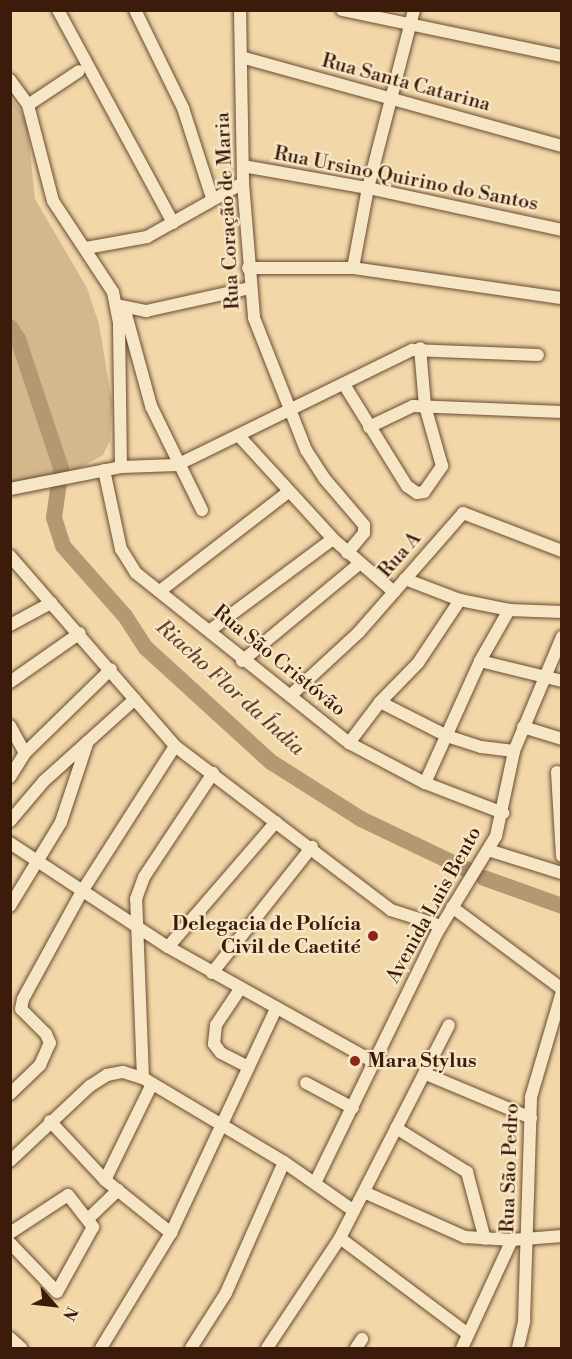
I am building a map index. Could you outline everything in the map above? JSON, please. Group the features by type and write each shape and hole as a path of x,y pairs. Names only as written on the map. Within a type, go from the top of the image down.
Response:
{"street":[{"path":"58,10 173,223"},
{"path":"135,10 183,108 212,198"},
{"name":"Rua Coração de Maria","path":"240,10 243,183 250,288 258,332 289,413 324,478 364,525 364,533 347,553"},
{"path":"342,10 410,27 561,56"},
{"path":"353,268 368,188 414,10"},
{"name":"Rua Santa Catarina","path":"241,57 561,146"},
{"path":"28,105 79,71"},
{"path":"10,80 28,105 54,201 107,280 120,306 151,406 177,465 202,510"},
{"name":"Rua Ursino Quirino do Santos","path":"243,166 368,188 561,230"},
{"path":"86,248 131,242 173,223 212,198 243,183"},
{"path":"248,268 353,268 561,298"},
{"path":"120,306 154,310 250,288"},
{"path":"120,306 121,467"},
{"path":"345,386 407,486 417,493 424,492 442,466 425,406 420,348"},
{"path":"10,489 121,467 177,465 240,437 420,348 538,355"},
{"path":"369,427 413,406 561,412"},
{"path":"240,437 333,539 394,592"},
{"name":"Rua São Cristóvão","path":"104,470 124,558 136,573 209,630 242,661 291,695 349,743 426,783 503,813"},
{"path":"160,591 288,492"},
{"name":"Rua A","path":"291,695 349,642 465,512 561,551"},
{"path":"209,630 333,539"},
{"path":"10,556 80,633 176,746 312,847 391,910 441,926"},
{"path":"242,661 360,563"},
{"path":"405,579 460,600 509,610 561,612"},
{"path":"349,743 380,702 418,663 460,600"},
{"path":"10,625 51,603"},
{"path":"426,783 480,662 509,610"},
{"path":"10,682 80,633"},
{"name":"Avenida Luis Bento","path":"315,1183 441,926 488,850 503,813 514,751 542,678 561,637"},
{"path":"480,662 561,681"},
{"path":"10,777 24,753 111,669"},
{"path":"10,820 44,781 135,699"},
{"path":"380,702 447,736 481,747 514,751"},
{"path":"10,726 24,753"},
{"path":"522,728 561,739"},
{"path":"10,906 61,822 88,741"},
{"path":"13,1093 40,1065 50,1043 21,1005 81,892 176,746"},
{"path":"557,772 561,856"},
{"path":"105,1180 148,1081 136,899 144,878 213,773"},
{"path":"168,947 276,822"},
{"path":"10,843 81,892 168,947 374,1062"},
{"path":"212,973 312,847"},
{"path":"488,850 561,873"},
{"path":"452,907 561,990"},
{"path":"240,989 216,1026 214,1044 220,1053 249,1067"},
{"name":"Rua São Pedro","path":"518,1348 524,1321 534,1082 561,990"},
{"path":"101,1348 171,1233 276,1009"},
{"path":"267,1348 340,1238 426,1074 449,1025"},
{"path":"10,1161 50,1121 106,1075 123,1072 148,1081 284,1162 354,1211"},
{"path":"426,1074 531,1118"},
{"path":"306,1083 353,1108"},
{"path":"50,1121 105,1180 171,1233"},
{"path":"396,1128 467,1172 485,1239"},
{"path":"191,1348 226,1293 284,1162"},
{"path":"88,1219 118,1190"},
{"path":"364,1192 447,1231 485,1239 527,1240 561,1236"},
{"path":"10,1233 68,1195 88,1219 91,1232 57,1292 10,1243"},
{"path":"340,1238 468,1334"},
{"path":"462,1348 512,1240"},
{"path":"10,1338 21,1348"}],"shaded area":[{"path":"10,96 27,120 35,199 87,288 99,324 112,402 110,441 103,455 72,472 16,482 10,482"}],"waterway":[{"name":"Riacho Flor da Índia","path":"10,327 18,339 61,468 54,518 63,546 125,616 146,648 271,762 361,819 468,870"},
{"name":"Riacho Flor da Índia","path":"484,878 562,906"}],"place":[{"name":"Delegacia de Polícia Civil de Caetité","path":"373,936"},
{"name":"Mara Stylus","path":"355,1061"}]}
